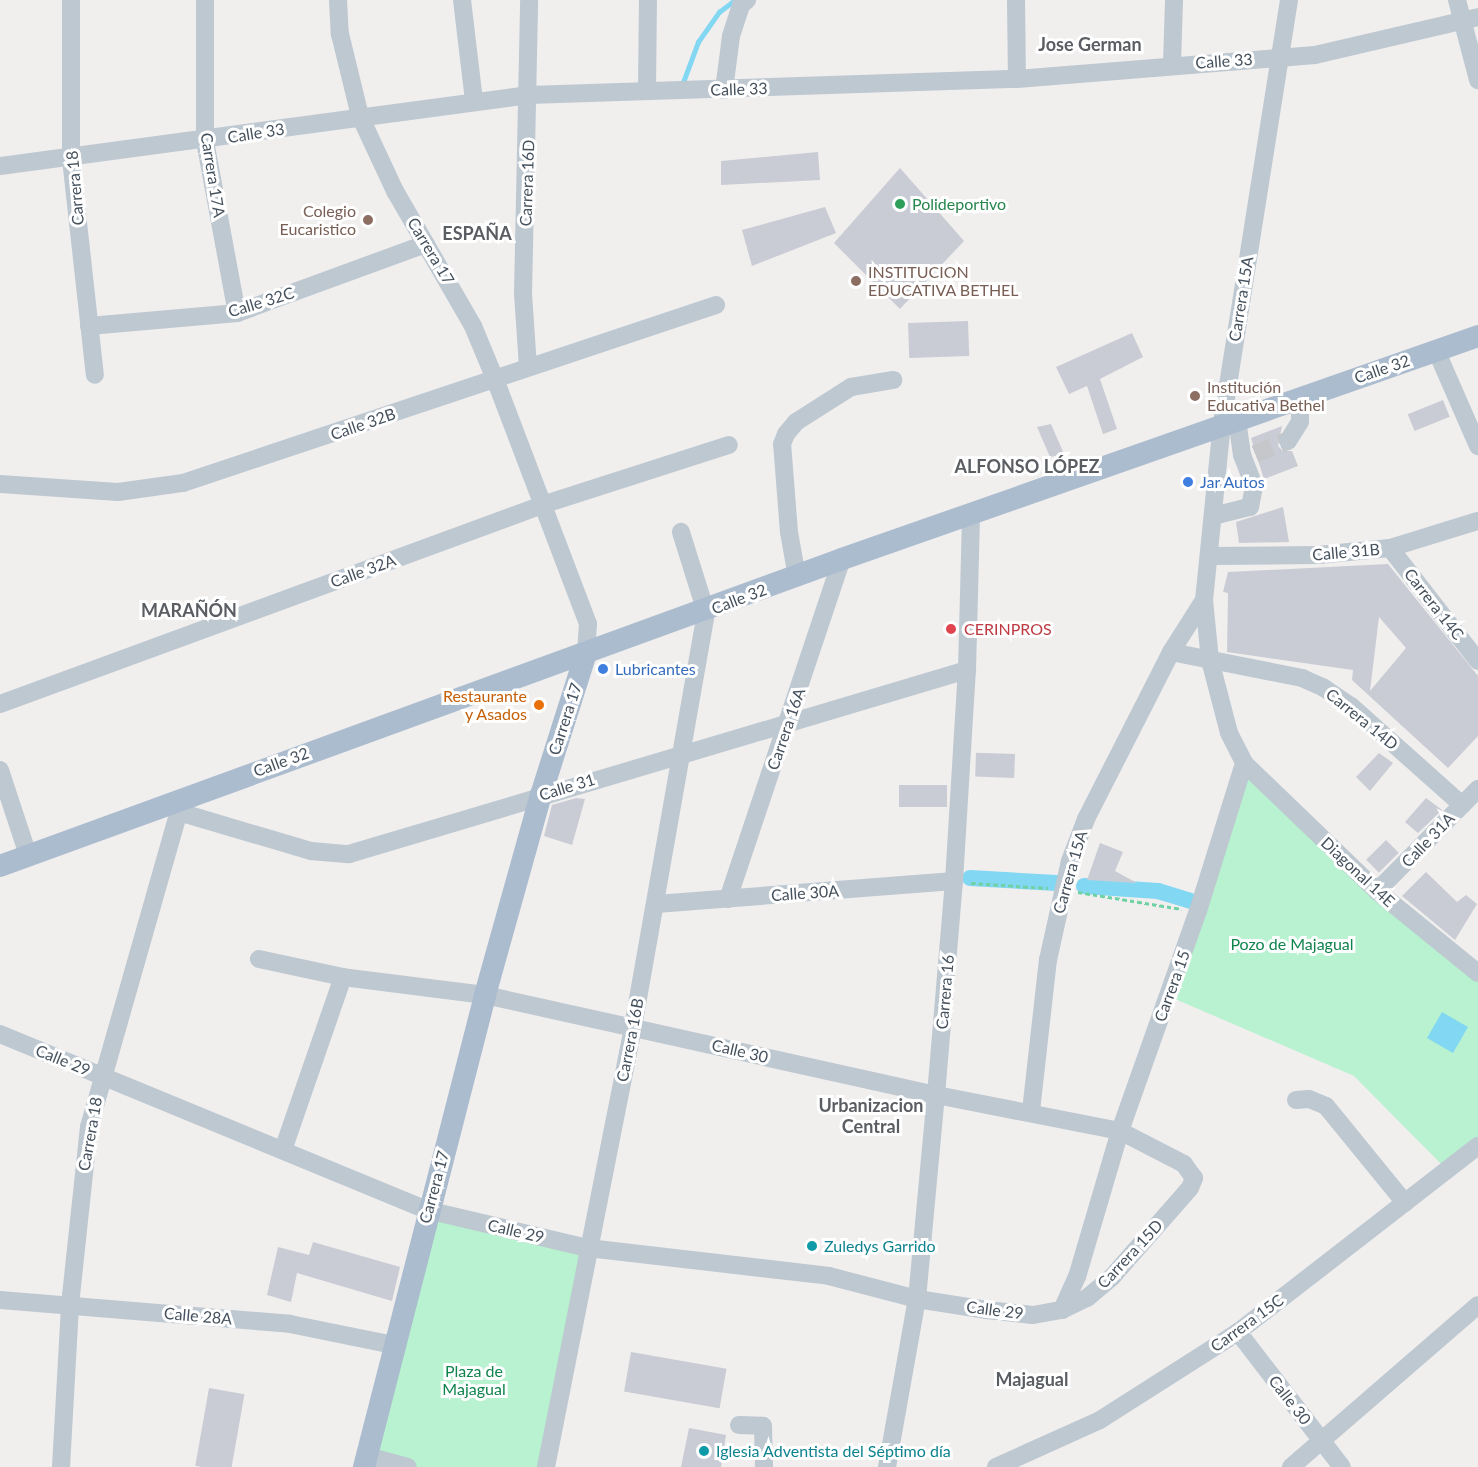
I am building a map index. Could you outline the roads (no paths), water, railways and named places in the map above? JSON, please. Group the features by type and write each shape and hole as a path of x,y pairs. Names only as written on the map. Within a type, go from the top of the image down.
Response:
{"main road":[{"name":"Calle 32","path":"0,866 177,806 586,653 706,612 842,559 1230,421 1478,336"},
{"name":"Carrera 17","path":"365,1461 427,1210 485,995 541,795 586,653"}],"street":[{"name":"Carrera 18","path":"71,0 71,159 95,375"},
{"name":"Carrera 17A","path":"205,0 205,141 237,313"},
{"name":"Carrera 17","path":"338,0 340,34 360,116 395,191 457,294 495,379 545,504 588,624 586,653"},
{"path":"462,0 474,100"},
{"name":"Carrera 16D","path":"528,367 523,294 529,95 529,0"},
{"path":"647,91 648,0"},
{"path":"724,90 731,36 741,5 747,0"},
{"path":"1016,0 1017,79"},
{"path":"1172,64 1174,0"},
{"name":"Carrera 15A","path":"1210,660 1204,600 1219,457 1230,421 1277,58 1289,0"},
{"path":"1457,0 1470,19 1478,80"},
{"name":"Calle 33","path":"0,166 71,159 474,100 529,95 1017,79 1172,64 1277,58 1315,54 1470,19"},
{"name":"Calle 32C","path":"89,326 237,313 426,244"},
{"name":"Calle 32B","path":"0,484 118,492 183,483 716,305"},
{"path":"1436,350 1478,446"},
{"path":"797,577 789,532 782,444 786,434 796,422 851,387 893,380"},
{"path":"1288,441 1300,422 1300,397"},
{"path":"1214,516 1250,507 1254,486 1249,454 1230,421"},
{"name":"Calle 32A","path":"0,704 545,504 729,445"},
{"path":"1219,457 1249,454"},
{"name":"Carrera 16","path":"887,1467 917,1299 936,1095 954,881 967,670 971,513"},
{"name":"Calle 31B","path":"1209,556 1318,555 1390,548 1478,521"},
{"path":"681,532 706,612"},
{"name":"Carrera 14C","path":"1390,548 1478,661"},
{"name":"Carrera 16A","path":"728,898 842,559"},
{"name":"Carrera 15A","path":"1031,1111 1048,960 1070,861 1086,819 1171,652 1204,600"},
{"name":"Carrera 16B","path":"546,1467 633,1027 706,612"},
{"path":"1171,652 1210,660 1229,733 1244,763"},
{"name":"Carrera 14D","path":"1210,660 1302,678 1324,688 1351,706 1462,805"},
{"name":"Calle 31","path":"177,806 311,851 348,854 789,720 967,670"},
{"name":"Diagonal 14E","path":"1244,763 1377,891 1478,974"},
{"name":"Carrera 15","path":"1062,1310 1077,1277 1120,1131 1198,911 1244,763"},
{"path":"0,770 28,855"},
{"name":"Calle 31A","path":"1377,891 1478,789"},
{"name":"Carrera 18","path":"62,1467 70,1305 85,1157 102,1076 177,806"},
{"name":"Calle 30A","path":"656,904 954,881"},
{"name":"Calle 30","path":"260,959 343,977 485,995 936,1095 1031,1111 1120,1131 1184,1164 1194,1178 1190,1188"},
{"path":"283,1150 300,1093 343,977"},
{"name":"Calle 29","path":"0,1034 427,1210 588,1248 829,1276 917,1299 1033,1315 1062,1310"},
{"path":"1296,1100 1309,1099 1326,1106 1405,1203"},
{"name":"Carrera 15C","path":"996,1467 1100,1420 1238,1332 1478,1146"},
{"name":"Carrera 15D","path":"1062,1310 1088,1298 1112,1277 1190,1188"},
{"name":"Calle 28A","path":"0,1300 290,1324 393,1345"},
{"path":"1291,1467 1478,1305"},
{"name":"Calle 30","path":"1238,1332 1342,1467"},
{"path":"739,1425 763,1426 764,1467"},
{"path":"365,1461 408,1467"}],"water":[{"path":"1442,1012 1468,1027 1453,1053 1427,1038"}],"waterway":[{"path":"682,85 698,42 719,12 735,0"},
{"path":"970,878 1057,883"},
{"path":"1084,886 1158,891 1190,901"}],"tunnel":[{"path":"1255,454 1288,441"}],"place":[{"name":"Polideportivo","path":"900,204"},
{"name":"Colegio Eucaristico","path":"368,220"},
{"name":"INSTITUCION EDUCATIVA BETHEL","path":"856,281"},
{"name":"Institución Educativa Bethel","path":"1195,396"},
{"name":"Jar Autos","path":"1188,482"},
{"name":"CERINPROS","path":"951,629"},
{"name":"Lubricantes","path":"603,669"},
{"name":"Restaurante y Asados","path":"539,705"},
{"name":"Zuledys Garrido","path":"812,1246"},
{"name":"Iglesia Adventista del Séptimo día","path":"704,1451"}],"district":[{"name":"Jose German","path":"1090,44"},
{"name":"ESPAÑA","path":"477,233"},
{"name":"ALFONSO LÓPEZ","path":"1027,466"},
{"name":"MARAÑÓN","path":"189,610"},
{"name":"Urbanizacion Central","path":"871,1116"},
{"name":"Majagual","path":"1032,1379"}],"park label":[{"name":"Pozo de Majagual","path":"1292,944"},
{"name":"Plaza de Majagual","path":"474,1380"}]}
